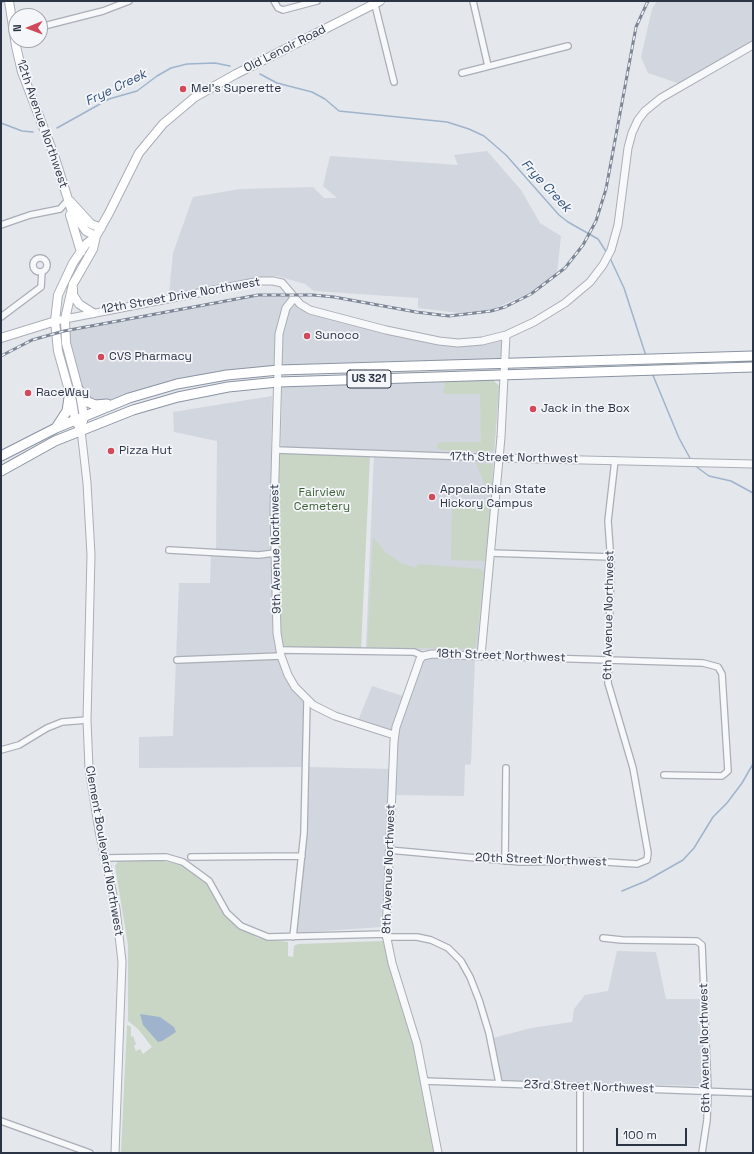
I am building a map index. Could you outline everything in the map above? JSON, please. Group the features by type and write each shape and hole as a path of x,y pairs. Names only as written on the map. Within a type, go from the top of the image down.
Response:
{"highway":[{"name":"US 321","path":"1,456 56,428 122,401 177,384 227,375 279,370 505,362 753,356"},
{"name":"US 321","path":"1,471 36,451 81,430 133,410 178,397 228,387 278,382 505,374 753,368"},
{"path":"56,428 67,411 74,390 88,402 95,405 122,401"}],"main road":[{"name":"Old Lenoir Road","path":"55,321 58,296 62,283 81,252 96,236 101,228 139,153 163,124 184,105 208,89 376,2"},
{"name":"12th Avenue Northwest","path":"18,48 22,72 54,155 68,200 79,223 86,231 96,236"},
{"name":"12th Avenue Northwest","path":"68,200 91,224 101,228"},
{"name":"12th Avenue Northwest","path":"68,200 70,213 81,252"},
{"name":"Old Lenoir Road","path":"65,319 73,284 93,249 96,236"},
{"path":"73,284 73,295 75,300 82,307 93,313"},
{"name":"12th Street Drive Northwest","path":"55,321 65,319"},
{"name":"Clement Boulevard Northwest","path":"65,319 66,343 74,373 74,390 81,430"},
{"path":"2,337 55,321"},
{"name":"Clement Boulevard Northwest","path":"55,321 58,351 66,378 74,390"}],"street":[{"path":"48,25 103,12 129,1"},
{"path":"274,1 278,8 283,10 317,1"},
{"path":"473,1 488,66"},
{"path":"376,2 394,82"},
{"name":"12th Street Drive Northwest","path":"65,319 267,281 282,283 294,298 304,307 318,313 439,341 467,343 506,335 534,322 569,300 590,282 605,260 611,250 618,225 628,148 638,120 651,104 753,45"},
{"path":"462,73 568,46"},
{"path":"1,225 30,215 60,209 68,200"},
{"path":"1,317 40,287 42,272"},
{"name":"9th Avenue Northwest","path":"294,298 286,308 280,324 276,450 275,554 277,634 281,653 291,681 307,701 335,716 394,735"},
{"path":"481,656 505,374 506,335"},
{"path":"66,378 74,373"},
{"name":"Clement Boulevard Northwest","path":"81,430 88,483 91,555 87,720 88,751 91,785 118,920 122,962 115,1153"},
{"name":"17th Street Northwest","path":"276,450 498,458 753,464"},
{"name":"6th Avenue Northwest","path":"615,460 608,521 611,557 608,660 610,691 635,779 648,853 645,862"},
{"path":"169,550 259,555 275,554"},
{"path":"490,553 611,557"},
{"name":"18th Street Northwest","path":"177,660 281,653 414,652 423,656 432,654 713,664 721,670 728,771 722,776 664,775"},
{"name":"8th Avenue Northwest","path":"423,656 416,664 394,735 386,936 392,963 413,1027 438,1153"},
{"path":"293,937 302,856 306,782 307,701"},
{"path":"1,750 19,745 47,728 62,722 87,720"},
{"path":"505,861 506,768"},
{"name":"20th Street Northwest","path":"389,850 505,861 637,864 645,862"},
{"path":"191,857 302,856"},
{"path":"106,858 166,857 183,862 209,881 227,913 241,926 268,937 417,937 431,940 448,948 462,961 471,978 479,1000 499,1083"},
{"name":"6th Avenue Northwest","path":"603,938 700,942 702,945 708,1091 706,1126 702,1153"},
{"name":"23rd Street Northwest","path":"424,1082 499,1083 753,1093"},
{"path":"580,1086 580,1153"},
{"path":"1,1121 90,1153"}],"shaded area":[{"path":"657,1 753,1 753,41 680,84 648,73 641,57 652,9"},
{"path":"487,151 521,190 540,223 561,236 557,273 532,292 493,309 459,313 418,308 418,298 314,291 305,284 277,276 169,294 173,253 193,197 240,189 313,187 324,198 337,198 323,186 330,156 458,165 454,155"},
{"path":"292,294 300,304 439,341 506,335 505,362 227,375 102,405 83,397 64,331 243,298"},
{"name":"Appalachian State Hickory Campus","path":"493,380 499,386 489,530 477,651 366,648 374,451 285,448 281,445 282,387 287,384"},
{"path":"272,396 271,449 276,450 283,663 307,701 307,767 139,768 139,737 173,736 179,583 210,583 211,552 216,552 217,441 174,432 173,412"},
{"path":"423,656 475,656 471,764 465,765 464,796 392,795 389,839 386,839 381,927 296,933 307,834 307,767 393,769 394,735 357,723 372,686 406,697"},
{"path":"617,951 656,952 666,999 700,999 703,1086 501,1081 493,1038 531,1028 572,1022 574,1009 585,995 608,991"}],"green space":[{"path":"493,380 499,386 494,450 488,454 478,454 475,451 442,450 437,448 437,444 442,442 481,442 480,394 443,394 445,381"},
{"name":"Fairview Cemetery","path":"279,453 370,457 361,649 281,648 277,565"},
{"path":"476,463 493,464 491,490 488,492"},
{"path":"487,500 491,505 485,561 451,560 452,508 477,507"},
{"path":"373,537 385,552 401,563 416,568 418,564 481,569 484,573 476,646 473,649 367,647"},
{"path":"118,861 163,861 185,866 205,882 222,911 235,925 258,938 288,942 288,956 293,957 294,946 298,944 383,941 416,1054 435,1153 121,1153 127,1025 131,1027 131,1037 133,1036 136,1044 134,1046 136,1051 140,1049 143,1054 152,1047 138,1029 128,1021 128,945 115,866"}],"water":[{"path":"140,1014 160,1017 174,1027 176,1032 158,1042 143,1025"}],"waterway":[{"name":"Frye Creek","path":"57,128 109,99 137,91 157,76 171,68 187,64 215,63 230,66"},
{"name":"Frye Creek","path":"260,74 277,83 312,92 325,99 339,111 447,122 469,129 484,136 506,155 559,215 568,222 598,239 607,253"},
{"name":"Frye Creek","path":"1,123 22,131 33,132"},
{"name":"Frye Creek","path":"610,258 624,288 646,356"},
{"name":"Frye Creek","path":"652,373 679,438 691,460"},
{"name":"Frye Creek","path":"694,465 709,476 731,481 753,493"},
{"path":"622,891 646,881 683,860 694,848 713,817 727,803 742,783 753,764"}],"railway":[{"path":"1,356 32,340 64,331 258,295 313,295 334,297 416,312 449,316 491,311 505,307 531,294 565,268 583,245 596,221 606,189 636,27 648,1"}],"place":[{"name":"Mel's Superette","path":"183,89"},
{"name":"Sunoco","path":"307,336"},
{"name":"CVS Pharmacy","path":"101,357"},
{"name":"RaceWay","path":"28,393"},
{"name":"Jack in the Box","path":"533,409"},
{"name":"Pizza Hut","path":"111,451"},
{"name":"Appalachian State Hickory Campus","path":"432,497"}]}
